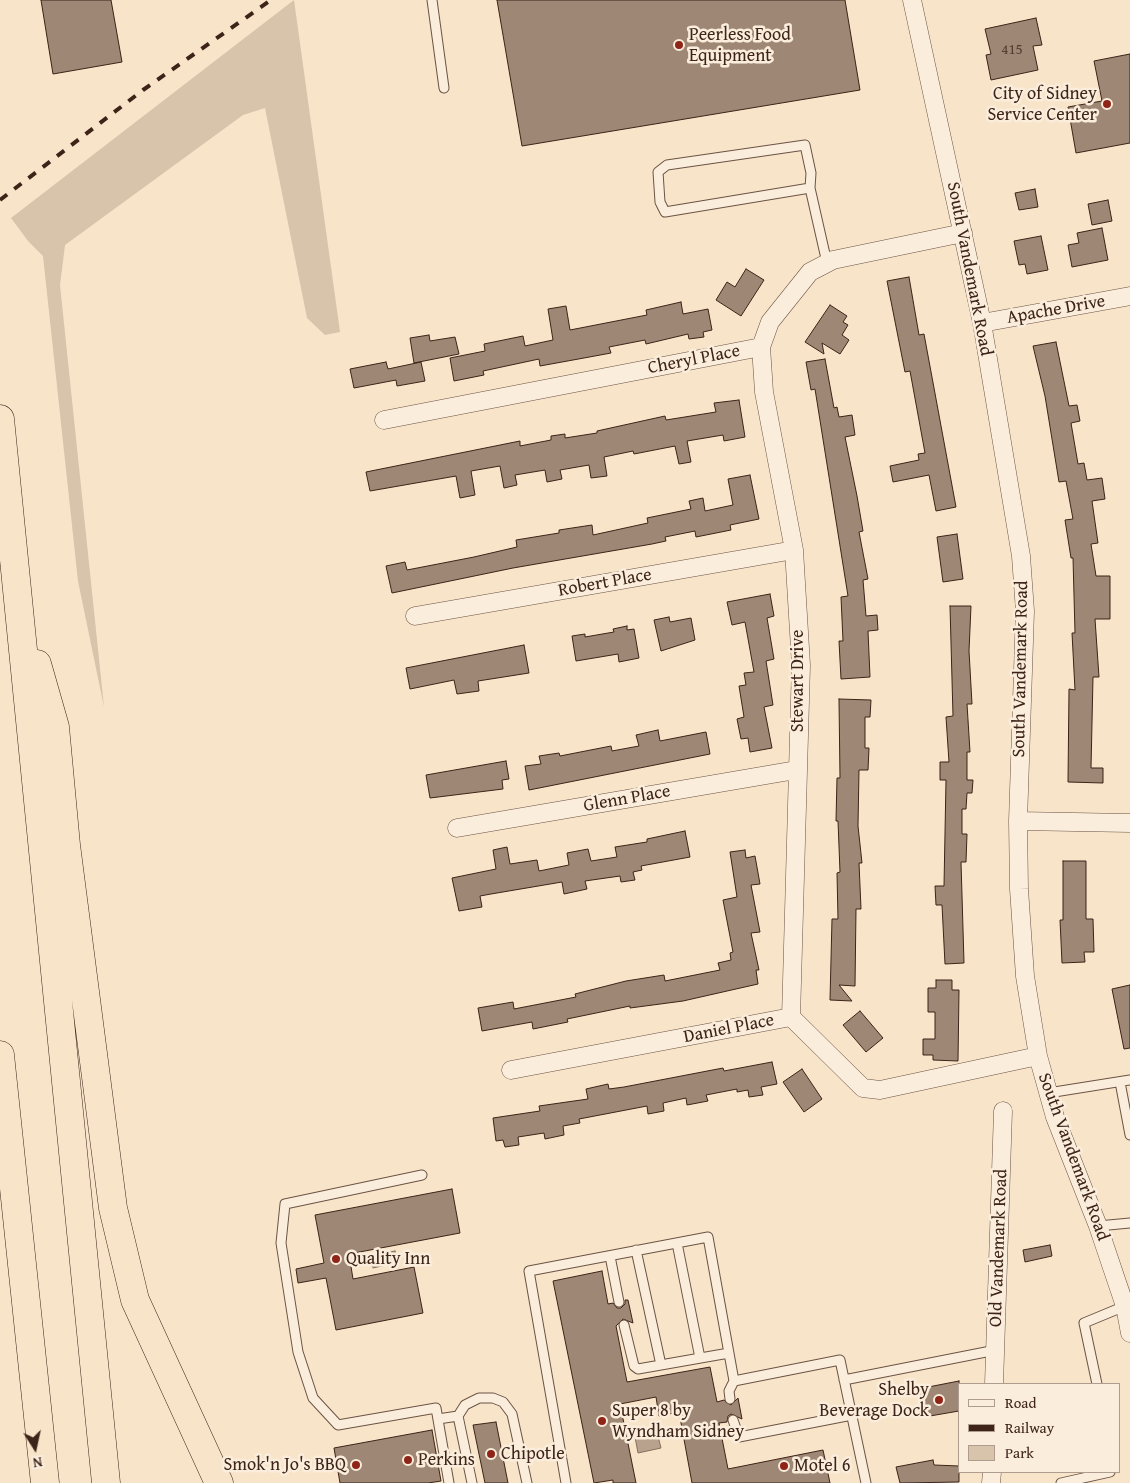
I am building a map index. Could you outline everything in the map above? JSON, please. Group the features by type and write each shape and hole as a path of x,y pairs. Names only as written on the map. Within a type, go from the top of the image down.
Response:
{"highway":[{"path":"0,419 106,1483"},
{"path":"18,595 55,728 66,844 113,1208 135,1300 219,1483"},
{"path":"0,1055 45,1483"}],"street":[{"name":"South Vandemark Road","path":"912,0 982,323 1021,556 1025,611 1018,821 1019,890 1025,976 1038,1056 1055,1117 1098,1226 1130,1330"},
{"name":"Cheryl Place","path":"384,420 761,346 770,322 810,272 827,264 963,233"},
{"name":"Apache Drive","path":"982,323 1130,296"},
{"name":"Stewart Drive","path":"761,346 764,392 794,550 800,665 791,1018"},
{"name":"Robert Place","path":"415,616 794,550"},
{"name":"Glenn Place","path":"457,828 796,770"},
{"path":"1018,821 1130,823"},
{"name":"Daniel Place","path":"511,1070 791,1018 863,1088 880,1090 1038,1056"},
{"name":"Old Vandemark Road","path":"994,1383 1003,1111"}],"lane":[{"path":"432,0 444,88"},
{"path":"810,188 665,212 660,202 658,172 667,165 805,145 811,173 810,188 827,264"},
{"path":"1048,1094 1130,1080"},
{"path":"1120,1082 1128,1114 1130,1135"},
{"path":"422,1175 284,1204 281,1243 298,1352 313,1398 338,1425 436,1408 449,1483"},
{"path":"1098,1226 1130,1223"},
{"path":"566,1483 529,1271 708,1237 734,1381 729,1391 730,1400"},
{"path":"677,1243 700,1358"},
{"path":"636,1250 661,1365"},
{"path":"610,1256 619,1302"},
{"path":"1097,1383 1084,1323 1124,1306"},
{"path":"624,1325 634,1366 638,1369 729,1353"},
{"path":"844,1380 996,1350"},
{"path":"734,1381 840,1360 866,1483"},
{"path":"472,1483 458,1416 465,1405 480,1398 493,1398 503,1402 512,1414 526,1483"},
{"path":"733,1420 739,1437 852,1415"},
{"path":"438,1419 458,1416"},
{"path":"1061,1483 1106,1473"}],"green space":[{"path":"294,0 340,332 325,335 307,318 265,108 243,115 65,245 60,285 104,707 78,581 43,256 28,241 11,218"}],"shaded area":[{"path":"395,1251 398,1262 373,1268 371,1256"},
{"path":"657,1432 661,1448 638,1453 635,1437"}],"building":[{"path":"41,0 111,0 122,62 53,74"},
{"name":"Peerless Food Equipment","path":"497,0 845,0 860,90 522,146"},
{"path":"1036,18 1042,45 1033,46 1038,70 991,80 986,55 991,54 985,29"},
{"name":"City of Sidney Service Center","path":"1130,54 1130,143 1076,153 1068,107 1102,101 1094,61"},
{"path":"1035,189 1038,207 1019,210 1015,193"},
{"path":"1108,200 1112,221 1092,225 1088,204"},
{"path":"1102,228 1108,260 1072,267 1068,245 1079,243 1077,233"},
{"path":"1041,236 1048,270 1027,274 1025,264 1019,265 1014,241"},
{"path":"746,269 764,280 741,316 716,300 727,282 735,287"},
{"path":"909,277 919,335 924,334 956,507 936,511 929,475 893,482 890,466 919,460 918,454 925,453 910,371 905,372 887,281"},
{"path":"681,302 683,314 708,309 712,330 703,332 704,337 689,339 688,334 646,344 645,340 609,347 611,353 540,366 539,359 483,371 484,375 454,381 450,358 485,351 484,344 523,336 525,346 553,340 548,309 566,306 570,330 647,315 646,310"},
{"path":"830,305 847,316 843,322 848,325 842,335 849,340 840,354 822,343 824,354 805,342"},
{"path":"429,335 430,341 455,337 459,354 414,363 410,338"},
{"path":"1056,342 1069,406 1077,405 1080,421 1071,423 1078,464 1084,463 1087,480 1102,478 1105,499 1092,501 1098,543 1091,544 1096,576 1110,576 1110,619 1095,619 1099,677 1093,677 1091,768 1103,768 1103,783 1068,782 1069,689 1075,690 1072,633 1075,633 1073,558 1071,558 1065,520 1073,519 1066,481 1059,482 1045,396 1033,346"},
{"path":"825,359 834,408 837,407 839,417 852,415 855,435 845,437 863,531 859,532 868,579 863,580 866,616 877,615 878,630 868,631 870,677 841,679 839,641 843,641 841,597 848,596 815,389 811,390 806,362"},
{"path":"386,362 388,369 421,362 425,381 397,386 396,380 354,388 350,369"},
{"path":"739,400 745,437 724,441 723,435 687,441 691,462 679,464 675,446 634,454 633,451 604,457 607,476 591,478 589,465 560,470 562,479 547,482 545,470 515,475 517,485 504,488 500,466 471,471 475,495 460,498 456,476 370,491 366,472 520,441 520,446 551,440 551,436 565,434 565,438 597,433 597,431 665,416 666,420 716,412 714,403"},
{"path":"750,475 759,519 730,525 731,530 696,537 695,531 665,537 666,541 652,544 513,568 392,593 386,566 405,562 407,570 474,557 517,547 516,540 592,525 593,535 648,523 647,518 691,509 689,501 703,498 705,511 733,505 728,479"},
{"path":"957,534 963,579 943,582 937,537"},
{"path":"770,594 774,616 767,618 774,659 766,661 773,705 764,707 772,748 750,752 748,738 741,739 737,719 744,717 739,686 746,685 744,673 754,672 745,622 732,625 727,602"},
{"path":"950,606 971,606 969,651 972,704 967,704 970,752 967,752 967,780 973,780 972,793 967,793 966,809 962,809 962,834 967,834 966,862 961,862 964,963 945,964 942,905 936,905 935,886 944,886 946,780 940,780 940,762 949,762 946,717 953,716"},
{"path":"669,617 670,622 691,618 695,640 661,651 654,620"},
{"path":"627,626 627,630 634,629 639,658 619,662 618,654 576,661 572,636 585,634 585,637 614,632 613,629"},
{"path":"524,645 529,673 478,681 479,691 457,694 454,680 410,689 406,668"},
{"path":"839,699 871,700 870,717 865,717 865,748 869,748 868,770 859,770 858,826 862,863 859,863 861,909 856,909 855,986 839,985 852,1001 830,1000 832,919 838,919 837,873 840,872 838,821 836,821 837,778 840,778"},
{"path":"658,730 660,741 706,732 710,754 529,790 525,766 541,764 539,756 559,753 560,756 611,746 612,751 639,746 636,735"},
{"path":"506,761 509,779 502,780 503,789 430,798 426,775"},
{"path":"685,831 690,857 641,866 642,870 633,872 635,880 621,882 620,876 585,881 587,889 564,894 562,882 491,894 480,896 482,907 459,911 452,878 496,869 493,850 507,847 510,864 537,860 539,871 569,865 567,853 588,849 591,861 617,857 615,847 647,842 647,839"},
{"path":"745,850 746,858 755,856 760,884 751,885 760,932 751,933 759,970 756,970 758,984 683,1001 630,1008 630,1006 567,1019 568,1022 533,1029 532,1022 482,1031 478,1008 513,1002 514,1009 576,997 575,994 626,981 664,975 665,981 720,970 718,963 731,960 730,953 733,952 723,900 737,897 730,852"},
{"path":"1063,861 1086,861 1086,919 1093,919 1094,952 1084,952 1085,962 1062,963 1060,920 1063,920"},
{"path":"936,980 952,980 952,990 959,990 958,1061 933,1060 933,1055 923,1055 923,1039 935,1039 935,1012 928,1012 928,988 936,988"},
{"path":"1130,985 1130,1048 1124,1049 1112,989"},
{"path":"860,1011 883,1038 866,1052 843,1025"},
{"path":"772,1062 777,1084 761,1087 763,1095 749,1097 748,1090 737,1092 737,1089 706,1095 708,1101 687,1105 686,1098 663,1103 664,1111 648,1114 647,1106 579,1119 580,1123 563,1126 564,1135 545,1139 544,1133 518,1137 519,1145 505,1147 503,1140 496,1141 493,1118 540,1111 539,1106 588,1099 586,1089 608,1084 609,1089 624,1087 723,1068 724,1071"},
{"path":"802,1069 822,1099 804,1112 783,1082"},
{"name":"Quality Inn","path":"452,1189 460,1233 349,1254 353,1279 414,1267 423,1313 336,1330 326,1278 298,1283 296,1269 324,1263 315,1215"},
{"path":"1050,1245 1052,1256 1025,1262 1023,1250"},
{"path":"602,1271 608,1304 613,1303 617,1308 621,1308 625,1304 625,1300 628,1300 633,1323 623,1319 616,1326 627,1382 710,1367 717,1402 724,1400 731,1405 738,1398 742,1419 731,1414 728,1416 727,1422 719,1423 728,1469 823,1450 830,1483 692,1483 679,1412 659,1416 656,1397 620,1404 636,1483 613,1483 613,1480 594,1483 553,1281"},
{"name":"Shelby Beverage Dock","path":"959,1381 958,1411 924,1417 918,1389"},
{"name":"Chipotle","path":"496,1422 508,1483 485,1483 473,1425"},
{"name":"Perkins","path":"432,1430 441,1481 428,1483 340,1483 334,1448"},
{"path":"933,1460 934,1465 958,1466 959,1482 900,1483 896,1467"}],"railway":[{"path":"0,200 143,90 271,0"}],"place":[{"name":"Peerless Food Equipment","path":"679,45"},
{"name":"City of Sidney Service Center","path":"1107,104"},
{"name":"Quality Inn","path":"336,1259"},
{"name":"Shelby Beverage Dock","path":"939,1400"},
{"name":"Super 8 by Wyndham Sidney","path":"602,1421"},
{"name":"Chipotle","path":"491,1454"},
{"name":"Perkins","path":"408,1460"},
{"name":"Smok'n Jo's BBQ","path":"356,1465"},
{"name":"Motel 6","path":"784,1466"}]}
